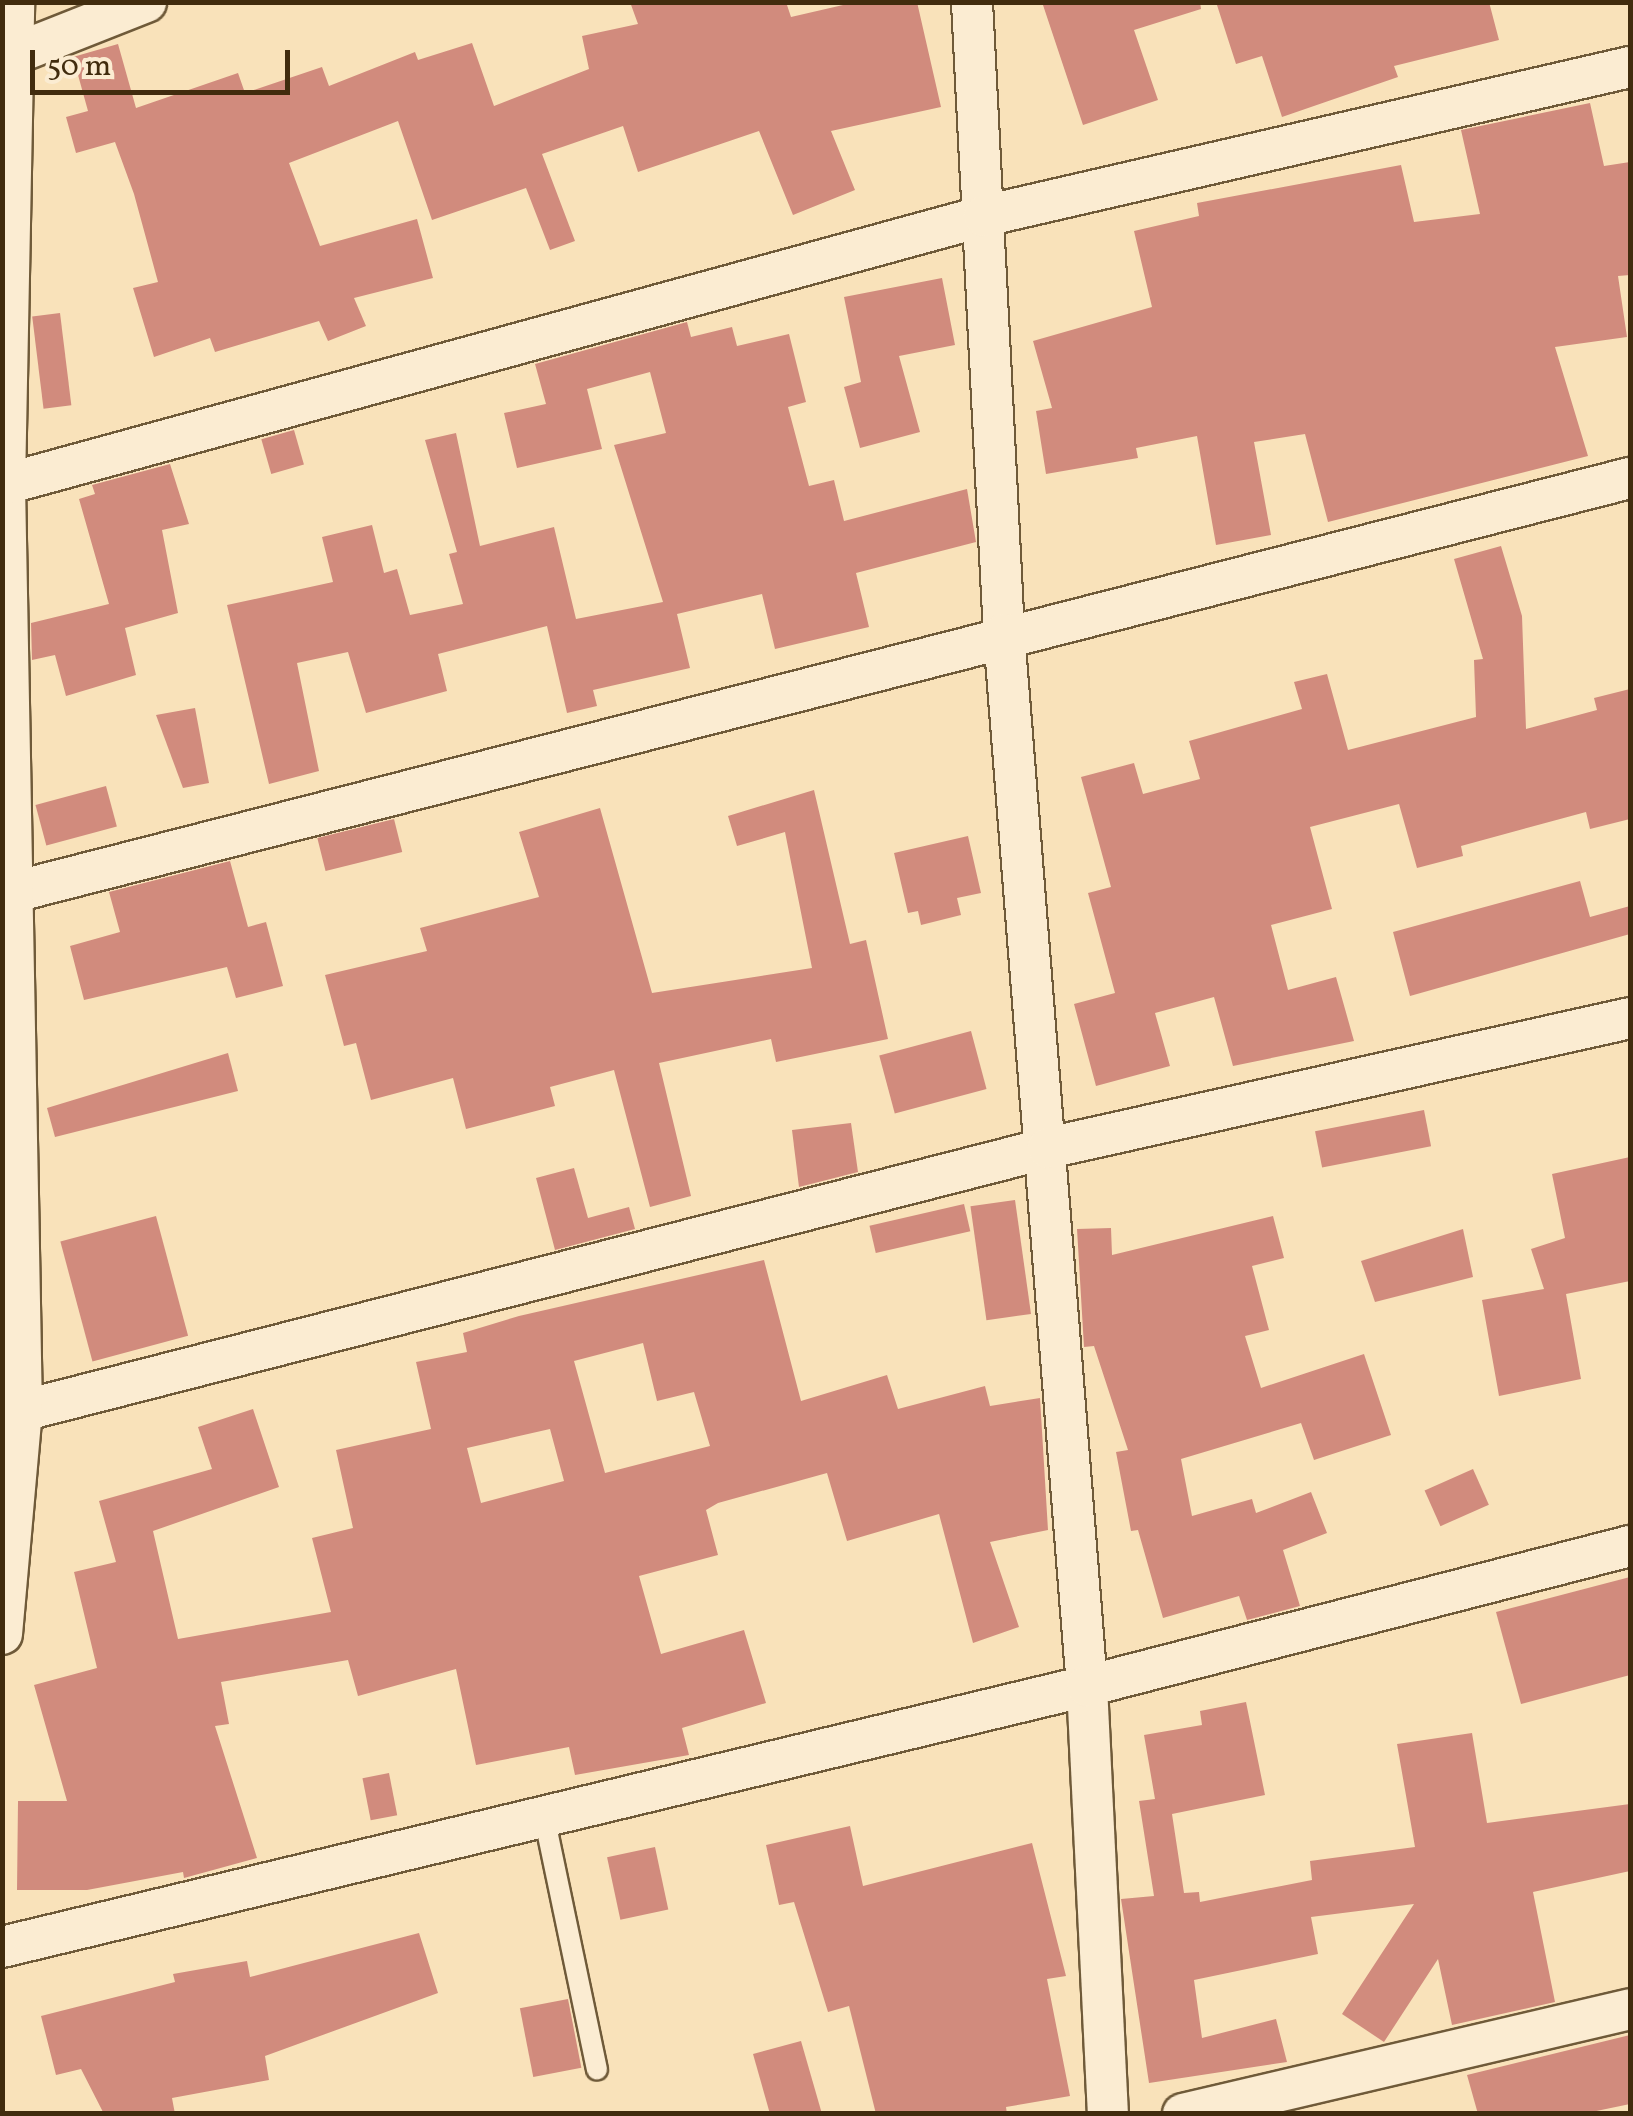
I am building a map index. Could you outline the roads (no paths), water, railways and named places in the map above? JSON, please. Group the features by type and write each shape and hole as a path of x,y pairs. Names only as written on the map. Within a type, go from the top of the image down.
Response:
{"street":[{"path":"2,1634 12,1414 4,485 7,57 14,2"},
{"path":"7,57 146,2"},
{"path":"972,2 1004,634 1048,1148 1087,1686 1108,2114"},
{"path":"4,485 984,216 1630,67"},
{"path":"7,894 1004,634 1630,478"},
{"path":"12,1414 1048,1148 1630,1018"},
{"path":"2,1947 1087,1686 1630,1546"},
{"path":"1183,2114 1630,2008"}],"lane":[{"path":"544,1816 597,2070"}]}
